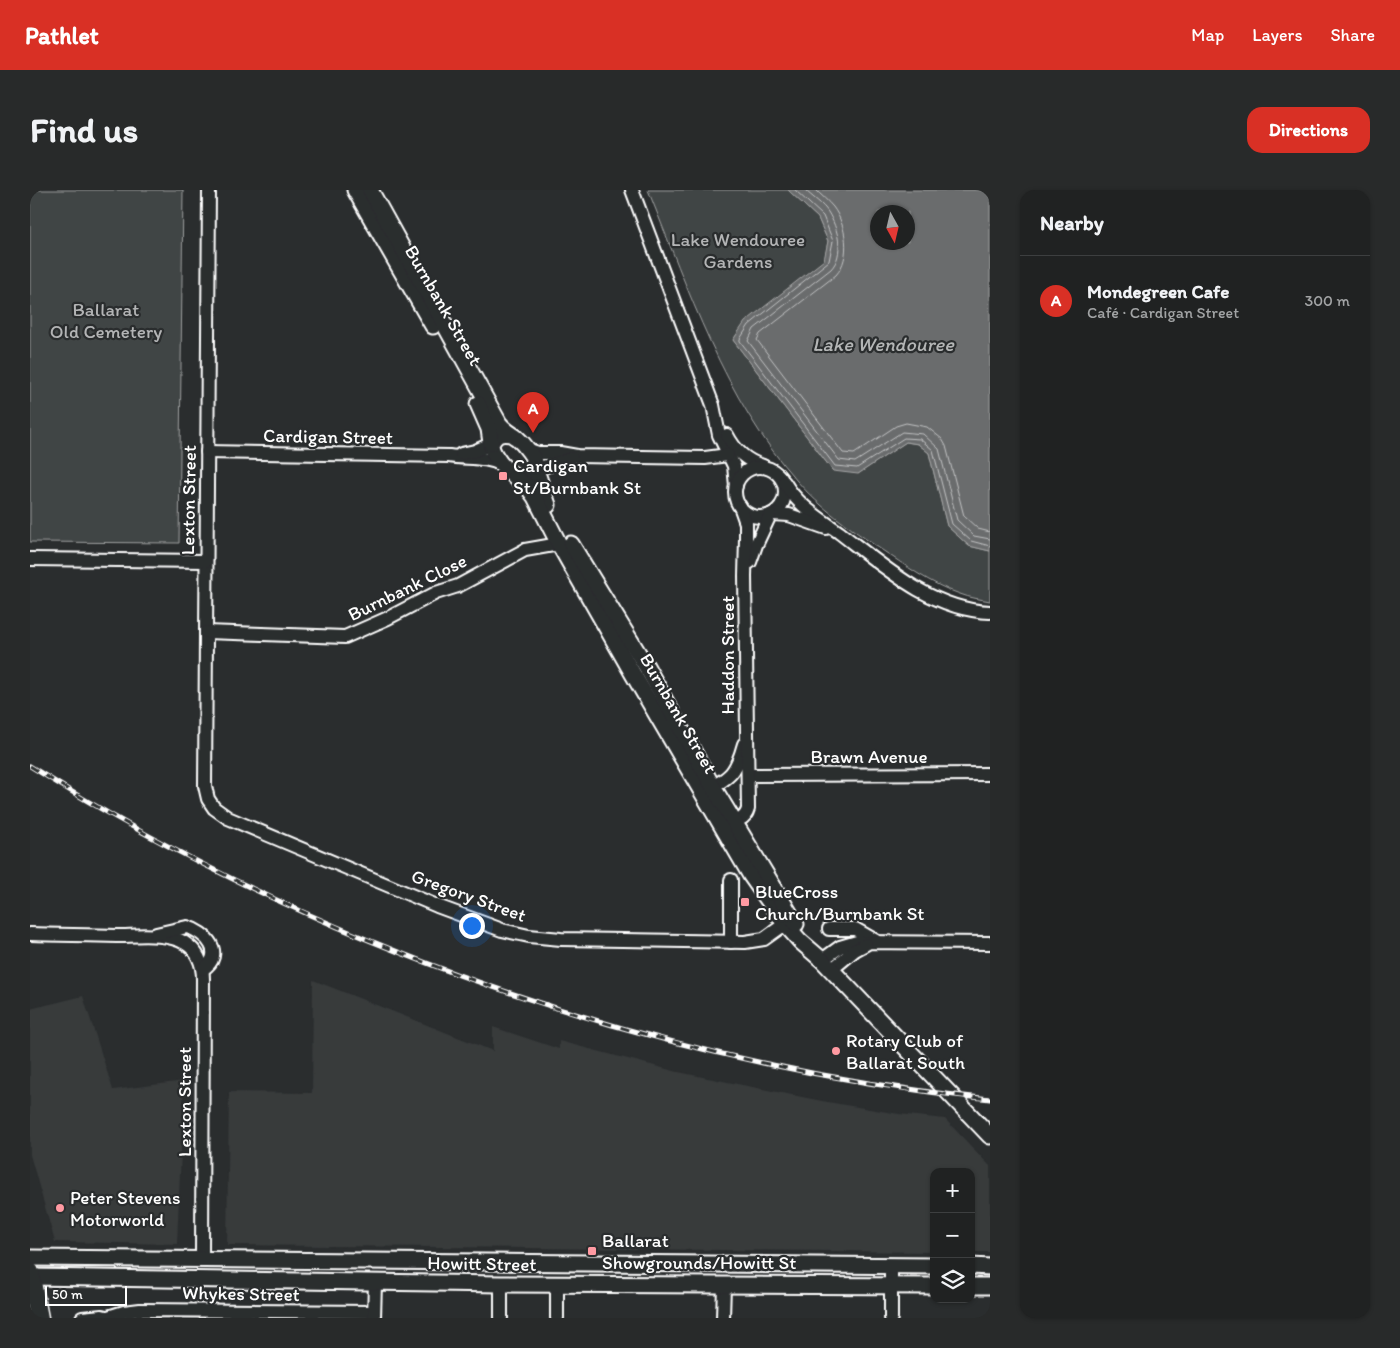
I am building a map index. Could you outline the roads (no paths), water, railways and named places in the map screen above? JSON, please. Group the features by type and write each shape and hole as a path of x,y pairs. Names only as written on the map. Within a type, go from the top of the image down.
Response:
{"highway":[{"path":"30,1275 39,1318"}],"main road":[{"name":"Burnbank Street","path":"356,190 479,406 488,429 493,454 532,493 559,544 727,823 826,965"},
{"name":"Burnbank Street","path":"370,190 498,423 517,438 534,460 545,497 558,522 646,666 707,790"},
{"path":"491,443 495,436 499,434 510,434"},
{"path":"509,472 523,479 529,478 536,470"},
{"name":"Burnbank Street","path":"727,823 755,881 785,924 990,1136"},
{"name":"Howitt Street","path":"30,1258 930,1266"},
{"path":"975,1266 990,1267"},
{"name":"Howitt Street","path":"30,1275 501,1284 930,1286"},
{"path":"975,1286 990,1286"}],"street":[{"name":"Lexton Street","path":"209,190 205,786 208,799 214,808"},
{"path":"632,190 713,405 734,448 750,462 772,469 779,475 798,502 872,559 927,594 954,606 990,612"},
{"path":"713,405 719,435 734,466 737,500 740,506 753,516 762,517 771,514 778,509 785,497 786,489 784,482"},
{"name":"Cardigan Street","path":"449,456 471,452 491,443"},
{"path":"526,448 534,453 560,453 577,456 705,458 728,455"},
{"name":"Cardigan Street","path":"207,452 486,458 509,472"},
{"path":"536,470 577,456"},
{"path":"736,486 739,478 746,471 755,467 764,467"},
{"name":"Haddon Street","path":"727,823 742,818 747,813 749,775 746,734 746,523 740,506"},
{"path":"771,514 789,515 838,532"},
{"name":"Haddon Street","path":"745,576 756,545 771,514"},
{"name":"Burnbank Close","path":"206,632 345,637 436,593 458,586 525,550 559,544"},
{"path":"30,559 206,561"},
{"name":"Haddon Street","path":"707,790 733,773 742,753 746,734"},
{"name":"Brawn Avenue","path":"749,775 990,774"},
{"name":"Gregory Street","path":"214,808 228,818 419,899 482,923 515,933 561,939 731,942 764,939 785,924"},
{"path":"731,880 731,942"},
{"path":"30,934 148,936 183,927 194,929 208,940 213,952 212,962 203,969"},
{"path":"829,929 855,929 878,942"},
{"name":"Lexton Street","path":"148,936 177,940 191,948 203,969 202,1260"},
{"path":"826,965 845,945 856,942 990,943"},
{"path":"891,1265 891,1318"},
{"path":"374,1315 375,1282"},
{"path":"501,1284 501,1318"},
{"path":"557,1284 557,1318"},
{"path":"723,1318 724,1285"},
{"name":"Whykes Street","path":"82,1318 109,1317 132,1310 374,1315"}],"water":[{"name":"Lake Wendouree","path":"788,190 990,190 990,551 969,546 947,526 929,453 918,444 906,442 858,474 833,471 733,340 745,322 824,260 828,241 818,218"}],"railway":[{"path":"30,766 138,830 252,888 370,940 491,986 615,1026 740,1058 865,1082 990,1099"}],"place":[{"name":"Mondegreen Cafe","path":"533,433"},
{"name":"Cardigan St/Burnbank St","path":"503,476"},
{"name":"BlueCross Church/Burnbank St","path":"745,902"},
{"name":"Rotary Club of Ballarat South","path":"836,1051"},
{"name":"Peter Stevens Motorworld","path":"60,1208"},
{"name":"Ballarat Showgrounds/Howitt St","path":"592,1251"}],"park label":[{"name":"Lake Wendouree Gardens","path":"738,250"},
{"name":"Ballarat Old Cemetery","path":"106,320"}]}
